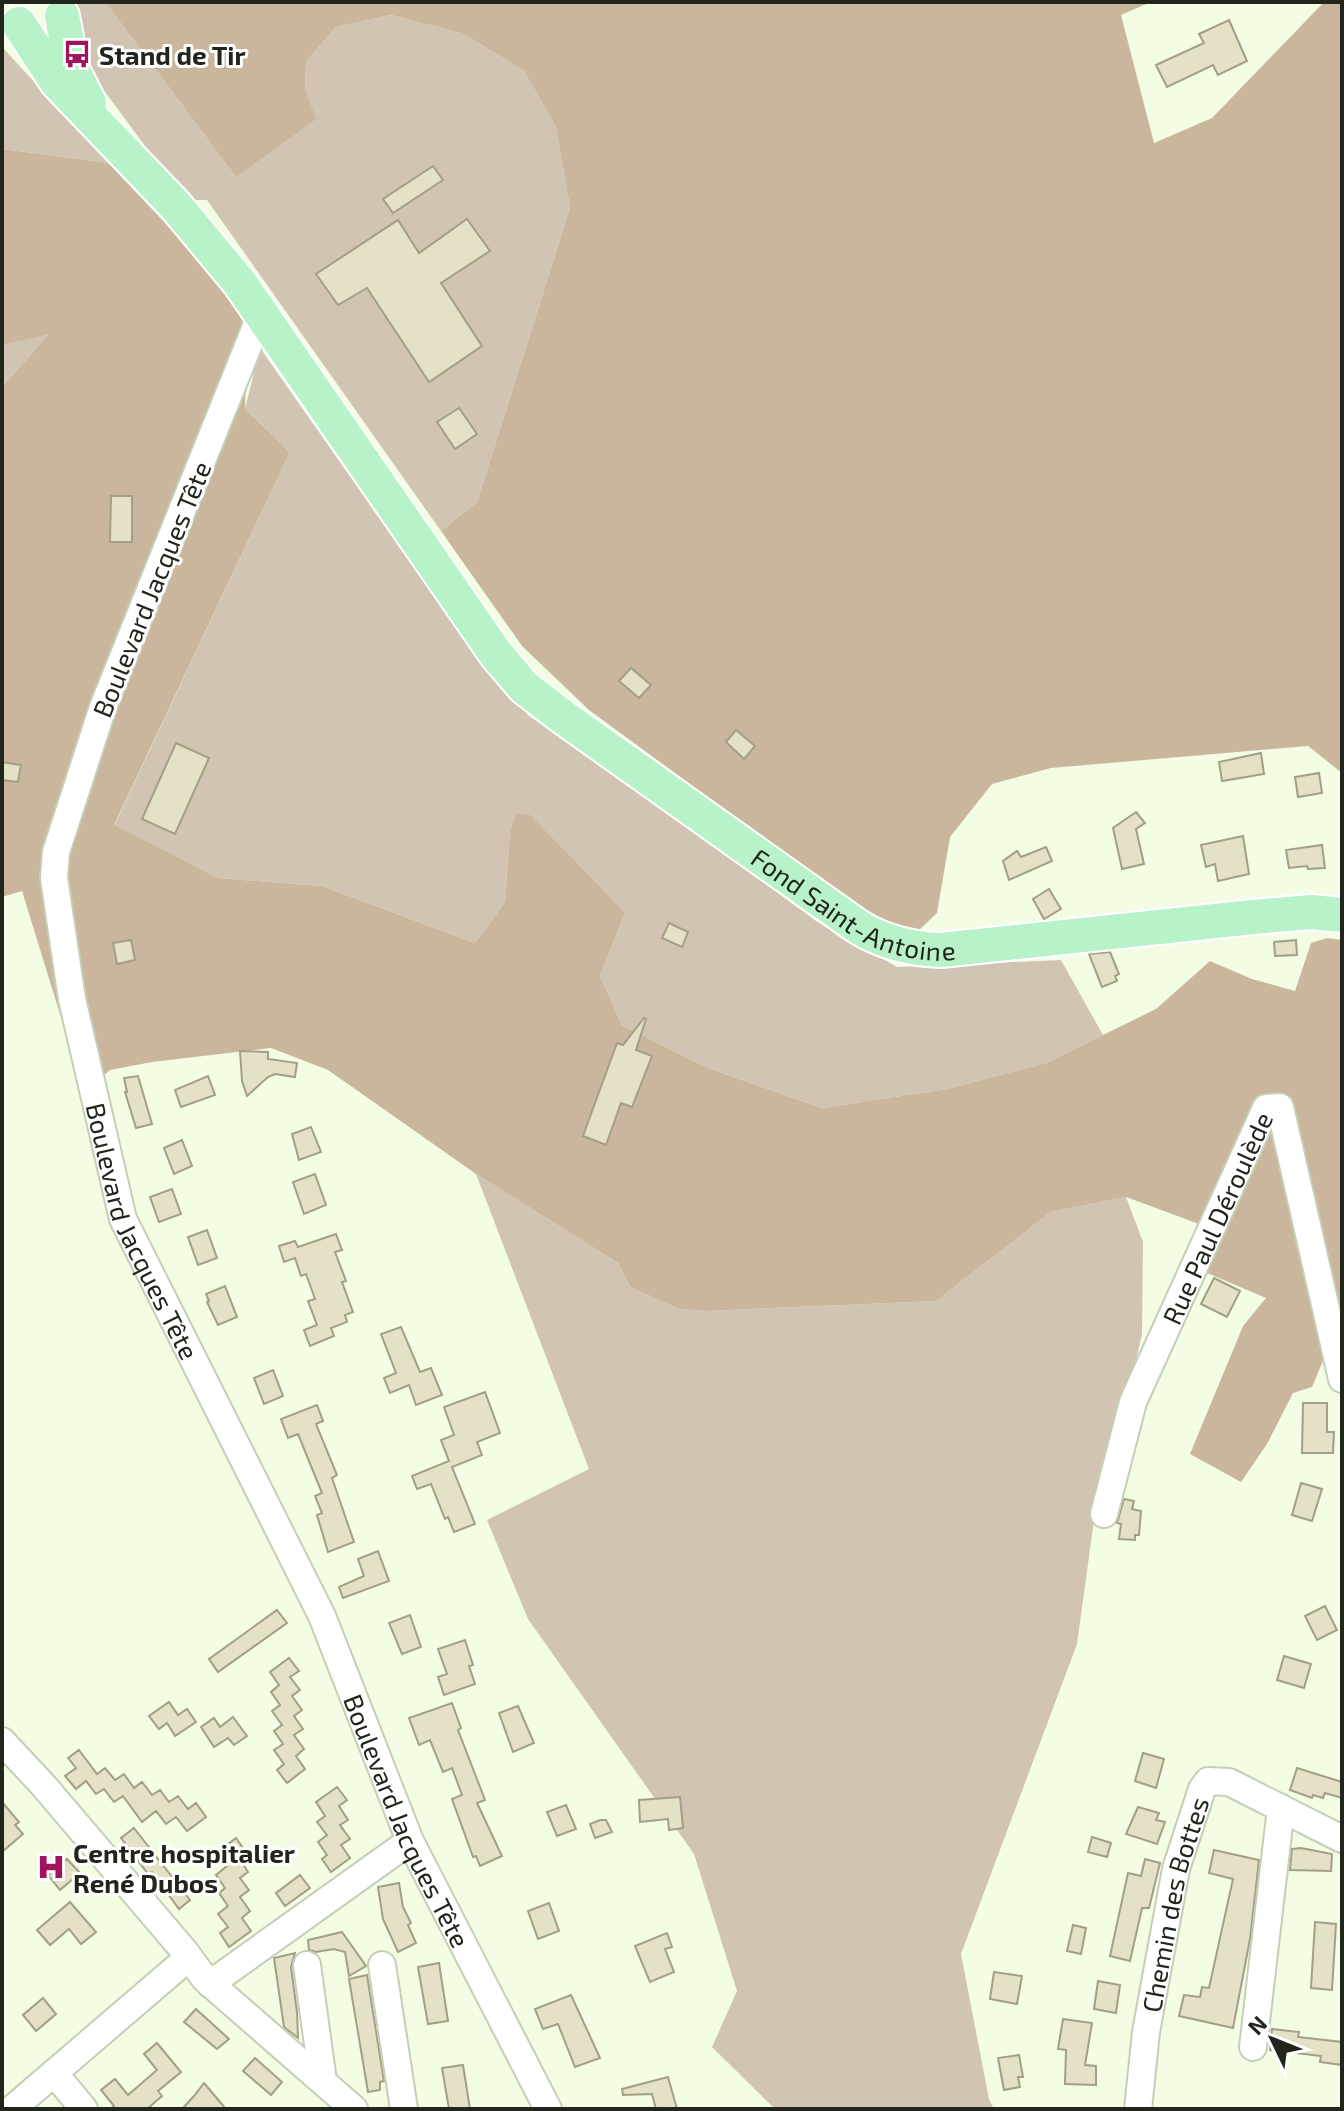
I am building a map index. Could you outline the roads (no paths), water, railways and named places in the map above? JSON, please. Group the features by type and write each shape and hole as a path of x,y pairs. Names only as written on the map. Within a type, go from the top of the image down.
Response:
{"main road":[{"path":"8,13 39,29 52,24 66,9"},
{"path":"66,9 72,69 108,133"},
{"path":"8,13 57,82 108,133"},
{"name":"Fond Saint-Antoine","path":"108,133 239,282 496,654 524,687 837,912 883,940 914,948 941,950 1311,912 1342,915"}],"street":[{"name":"Boulevard Jacques Tête","path":"261,314 103,707 56,852 54,878 72,999 123,1219 322,1616 410,1841 548,2109"},
{"name":"Rue Paul Déroulède","path":"1104,1514 1133,1402 1266,1108 1280,1107 1342,1379"},
{"path":"2,1741 44,1786 210,1984 354,2109"},
{"name":"Chemin des Bottes","path":"1138,2109 1146,2032 1176,1869 1202,1789 1208,1781 1229,1782 1342,1839"},
{"path":"1253,2047 1281,1808"},
{"path":"210,1984 410,1841"},
{"path":"12,2109 188,1958"},
{"path":"307,1965 323,2081"},
{"path":"382,1965 404,2109"},
{"path":"54,2073 84,2109"}],"place":[{"name":"Stand de Tir","path":"77,54"},
{"name":"Centre hospitalier René Dubos","path":"51,1867"}]}
